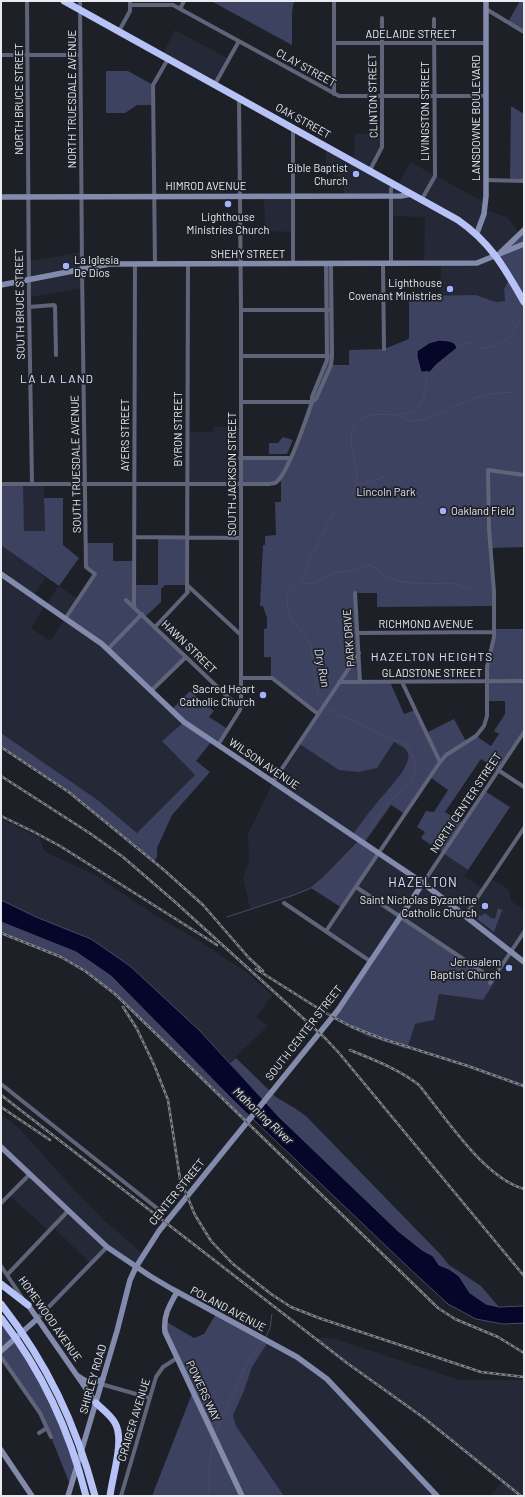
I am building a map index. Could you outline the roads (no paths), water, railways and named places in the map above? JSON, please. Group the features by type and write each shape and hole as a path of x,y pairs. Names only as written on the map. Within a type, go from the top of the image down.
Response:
{"highway":[{"name":"OAK STREET","path":"64,1 458,220 477,234 498,255 524,302"},
{"path":"1,1284 28,1305"},
{"path":"1,1304 32,1347 61,1399 83,1454 95,1496"},
{"path":"1,1318 25,1352 49,1394 65,1428 75,1456 86,1496"},
{"path":"96,1403 113,1420 119,1432 120,1442 110,1496"}],"street":[{"name":"NORTH BRUCE STREET","path":"27,1 28,196"},
{"name":"NORTH TRUESDALE AVENUE","path":"80,1 81,196"},
{"path":"180,9 184,1"},
{"name":"LANSDOWNE BOULEVARD","path":"477,234 485,210 486,1"},
{"path":"119,31 130,11 130,3"},
{"name":"CLAY STREET","path":"130,3 172,5 341,97 486,96"},
{"path":"334,3 334,94"},
{"path":"486,9 524,32"},
{"name":"CLINTON STREET","path":"370,170 382,147 382,18"},
{"name":"LIVINGSTON STREET","path":"422,199 435,176 434,19"},
{"path":"215,84 239,41"},
{"name":"ADELAIDE STREET","path":"335,43 486,43"},
{"path":"1,55 80,55"},
{"path":"155,264 153,85 168,59"},
{"name":"SOUTH JACKSON STREET","path":"218,746 240,710 241,705 241,264 239,98"},
{"path":"293,128 293,264"},
{"path":"486,180 524,181"},
{"path":"391,264 391,189 393,183"},
{"name":"HIMROD AVENUE","path":"1,196 400,196 411,194"},
{"name":"SOUTH BRUCE STREET","path":"28,196 32,484"},
{"name":"SOUTH TRUESDALE AVENUE","path":"65,619 95,574 87,568 86,564 81,196"},
{"path":"498,255 524,230"},
{"path":"498,255 524,244"},
{"name":"SHEHY STREET","path":"1,285 110,264 477,263 498,255"},
{"name":"AYERS STREET","path":"134,606 135,264"},
{"name":"BYRON STREET","path":"187,593 188,264"},
{"path":"1,484 269,484 275,482 281,476 290,458 312,402 312,397 329,356 329,264"},
{"path":"383,264 384,349"},
{"path":"29,307 49,304 55,306 56,355"},
{"path":"241,310 329,310"},
{"path":"241,356 329,356"},
{"path":"241,402 312,402"},
{"path":"240,458 290,458"},
{"path":"326,931 440,762 446,755 471,740 482,730 488,710 487,667 494,643 494,592 489,519 488,470 524,475"},
{"path":"134,537 240,538"},
{"name":"WILSON AVENUE","path":"1,574 108,649 184,722 423,883 524,962"},
{"path":"187,585 240,635"},
{"path":"155,627 191,589"},
{"name":"PARK DRIVE","path":"355,593 360,682"},
{"name":"HAWN STREET","path":"126,600 230,699 241,705"},
{"path":"108,649 142,614"},
{"name":"RICHMOND AVENUE","path":"357,633 494,632"},
{"path":"273,782 359,653"},
{"path":"151,691 186,657"},
{"path":"241,678 272,678 318,714"},
{"name":"GLADSTONE STREET","path":"339,682 524,681"},
{"path":"402,682 440,762"},
{"name":"NORTH CENTER STREET","path":"423,883 524,732"},
{"path":"498,770 524,787"},
{"path":"465,916 524,828"},
{"name":"SOUTH CENTER STREET","path":"238,1132 338,1010 423,883"},
{"path":"356,887 400,916 491,981 524,932"},
{"path":"284,903 370,961"},
{"path":"1,1084 163,1213"},
{"name":"CENTER STREET","path":"136,1267 159,1231 238,1132"},
{"name":"POLAND AVENUE","path":"1,1147 107,1247 177,1292 304,1362 327,1379 438,1496"},
{"path":"1,1203 30,1174"},
{"path":"7,1275 68,1211"},
{"path":"2,1350 38,1319 107,1247"},
{"name":"HOMEWOOD AVENUE","path":"1,1266 96,1403"},
{"name":"SHIRLEY ROAD","path":"68,1496 118,1331 130,1280 136,1267"},
{"name":"POWERS WAY","path":"177,1292 166,1313 164,1325 168,1339 242,1496"},
{"path":"1,1357 40,1413 50,1437"},
{"name":"CRAIGER AVENUE","path":"121,1496 156,1377 165,1365 177,1358"},
{"path":"76,1375 90,1382 102,1381 150,1398"},
{"path":"39,1433 47,1428"},
{"path":"1,1450 32,1496"}],"water":[{"path":"440,340 453,342 457,348 436,365 430,372 421,372 417,351 429,343"},
{"name":"Mahoning River","path":"1,900 36,917 91,939 130,966 200,1031 279,1117 398,1231 422,1250 433,1256 439,1265 449,1269 459,1276 470,1293 486,1304 499,1307 524,1306 524,1323 503,1324 476,1319 448,1304 233,1100 111,976 76,952 1,922"}],"waterway":[{"name":"Dry Run","path":"456,346 470,343 479,347 487,348 499,344 509,337 524,317"},
{"name":"Dry Run","path":"323,704 316,686 311,648 306,638 289,615 287,606 288,595 291,590 303,579 309,559 336,509 355,489 357,479 351,437 355,424 363,418 372,415 394,415 413,411 420,404 425,392 426,371"},
{"path":"399,415 409,421 425,420 469,400 488,394 514,392"},
{"path":"357,485 384,477"},
{"path":"301,584 313,583 326,578 334,572 350,571 369,565 376,568 385,576 403,582 454,584 472,590"},
{"name":"Dry Run","path":"325,706 337,714 405,744 410,749 414,759 416,769 410,784 391,800 362,838"},
{"name":"Dry Run","path":"227,917 311,888 324,877 358,842"},
{"path":"266,1337 270,1328 272,1314"},
{"path":"215,1434 246,1365 263,1341"},
{"path":"209,1496 209,1468 213,1441"}],"railway":[{"path":"1,747 70,793 164,870 203,905 249,958 263,971"},
{"path":"1,776 91,834 123,857 174,901 325,1038 524,1276"},
{"path":"1,816 60,846 217,945"},
{"path":"1,933 61,957 85,971 115,994 438,1308 455,1319 498,1337 524,1353"},
{"path":"256,969 324,1012 350,1026 383,1039 468,1066 524,1086"},
{"path":"123,1007 137,1029 155,1067 168,1100 180,1179 195,1215 211,1241 233,1264 271,1294 291,1307 319,1318 481,1372 524,1377"},
{"path":"350,1050 395,1070 419,1085 466,1145 480,1160 494,1173 509,1183 524,1189"},
{"path":"1,1095 347,1363 424,1418 521,1496"},
{"path":"1,1107 50,1140"}],"place":[{"name":"Bible Baptist Church","path":"356,174"},
{"name":"Lighthouse Ministries Church","path":"228,204"},
{"name":"La Iglesia De Dios","path":"66,266"},
{"name":"Lighthouse Covenant Ministries","path":"450,289"},
{"name":"Oakland Field","path":"443,511"},
{"name":"Sacred Heart Catholic Church","path":"263,695"},
{"name":"Saint Nicholas Byzantine Catholic Church","path":"485,906"},
{"name":"Jerusalem Baptist Church","path":"509,968"}],"district":[{"name":"LA LA LAND","path":"57,379"},
{"name":"HAZELTON HEIGHTS","path":"432,657"},
{"name":"HAZELTON","path":"423,883"}],"park label":[{"name":"Lincoln Park","path":"386,492"}]}
